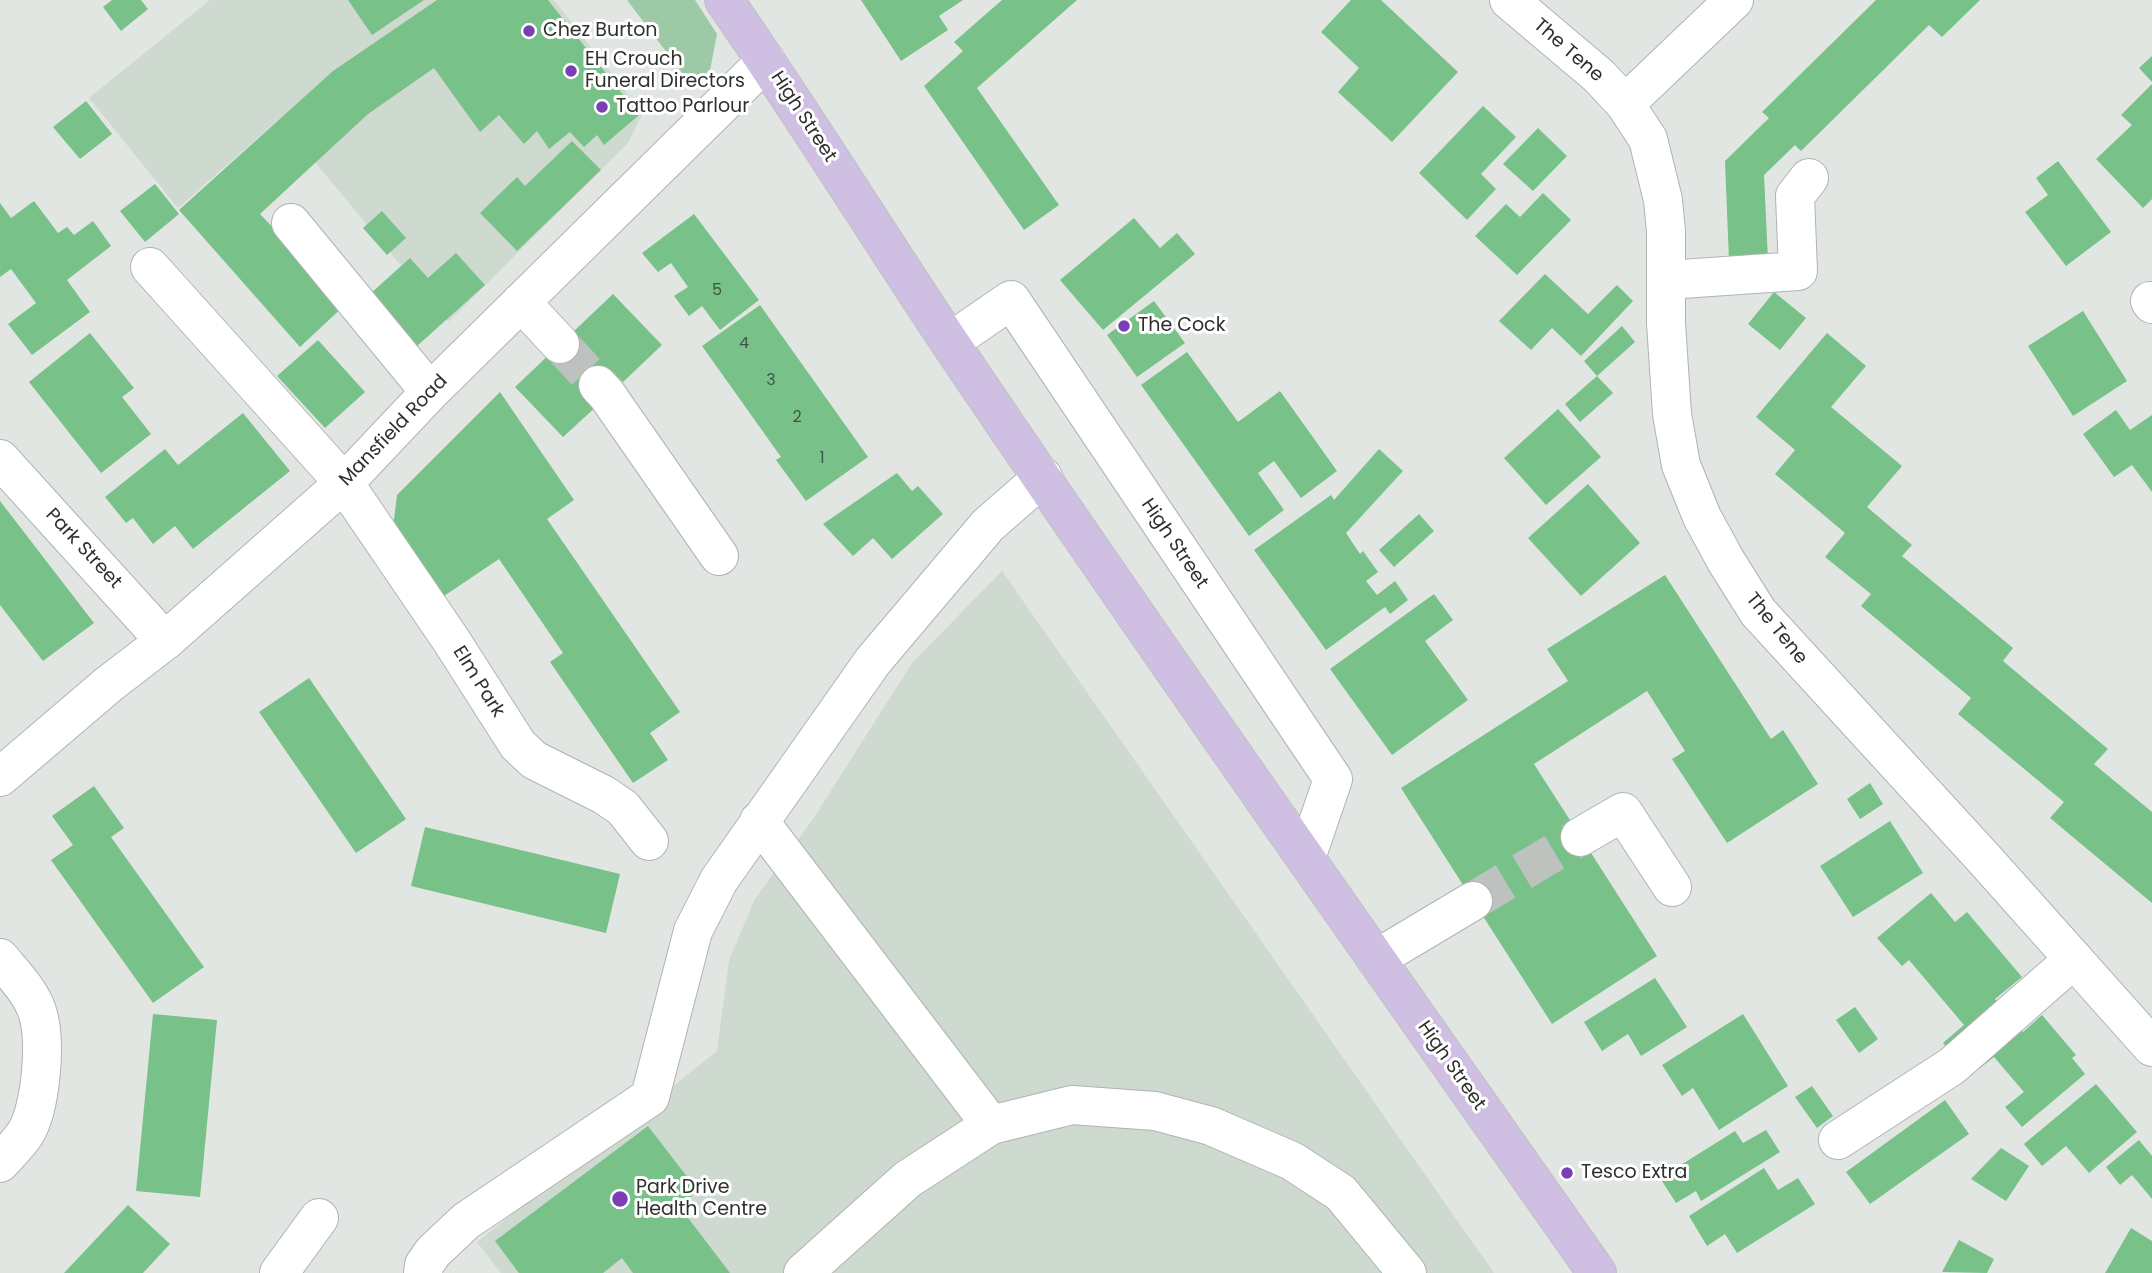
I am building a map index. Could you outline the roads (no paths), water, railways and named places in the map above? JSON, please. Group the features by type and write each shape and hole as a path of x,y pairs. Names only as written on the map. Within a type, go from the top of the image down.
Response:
{"main road":[{"name":"High Street","path":"724,0 950,342 1376,959 1597,1273"}],"street":[{"name":"The Tene","path":"1509,0 1600,76 1625,104 1648,139 1661,190 1666,231 1666,323 1672,414 1681,464 1702,517 1726,561 1758,612 2152,1047"},
{"path":"1625,104 1734,0"},
{"name":"Mansfield Road","path":"0,777 109,684 165,641 344,483 430,392 766,61"},
{"path":"1667,280 1798,271 1795,196 1808,178"},
{"path":"291,223 430,392"},
{"name":"Elm Park","path":"150,267 344,483 451,640 518,745 534,760 604,795 623,808 649,841"},
{"name":"High Street","path":"950,342 1011,300 1333,779 1306,858"},
{"path":"521,302 560,344"},
{"path":"598,385 719,556"},
{"name":"Park Street","path":"0,459 165,641"},
{"path":"423,1273 424,1265 433,1252 466,1221 650,1097 693,931 719,880 873,661 988,525 1043,477"},
{"path":"1580,836 1623,812 1672,887"},
{"path":"759,821 991,1125"},
{"path":"1376,959 1473,901"},
{"path":"0,958 24,988 38,1012 42,1050 40,1085 26,1132 0,1163"},
{"path":"1838,1140 1952,1066 2074,960"},
{"path":"809,1267 908,1180 991,1125 1072,1105 1156,1111 1211,1126 1292,1161 1341,1193 1407,1273"},
{"path":"279,1273 319,1218"}],"tunnel":[{"path":"560,344 598,385"},
{"path":"1473,901 1580,837"}],"place":[{"name":"Chez Burton","path":"529,31"},
{"name":"EH Crouch Funeral Directors","path":"571,71"},
{"name":"Tattoo Parlour","path":"602,107"},
{"name":"The Cock","path":"1124,326"},
{"name":"Tesco Extra","path":"1567,1173"},
{"name":"Park Drive Health Centre","path":"620,1199"}]}
